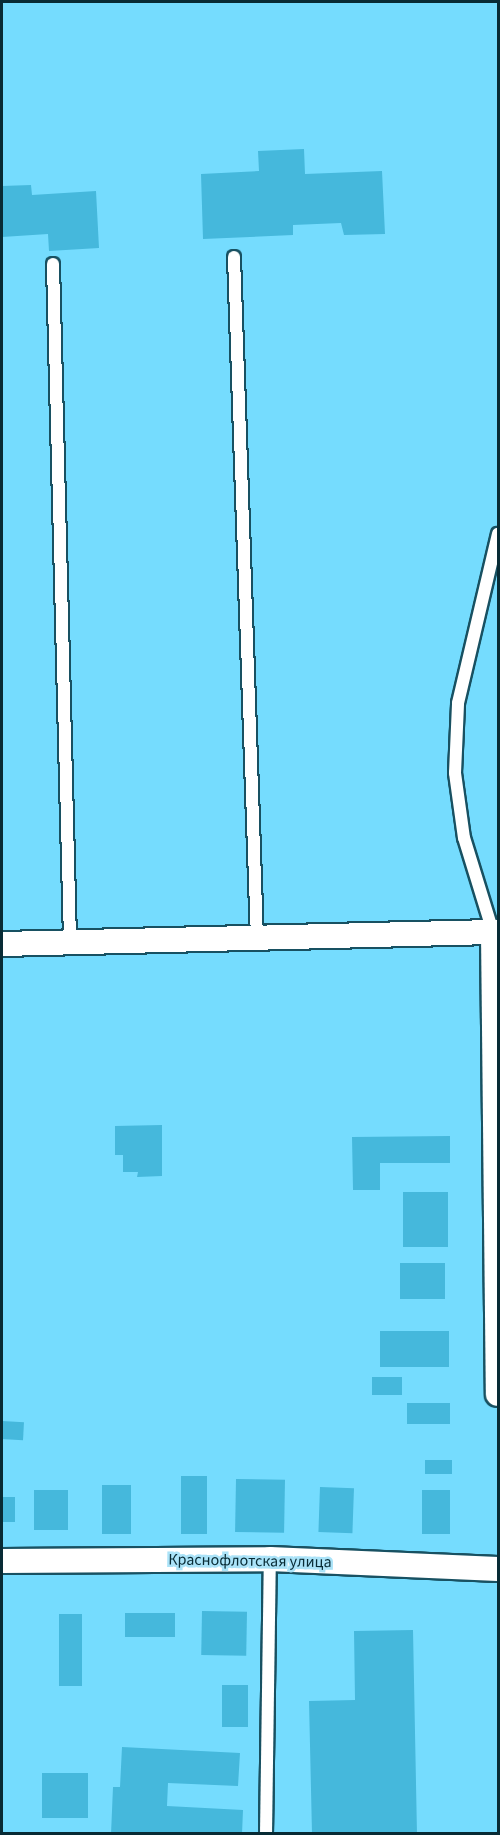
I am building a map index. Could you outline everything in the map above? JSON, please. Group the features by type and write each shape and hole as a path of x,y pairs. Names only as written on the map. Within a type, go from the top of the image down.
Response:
{"street":[{"path":"2,944 496,932 498,1394"},
{"name":"Краснофлотская улица","path":"2,1561 270,1559 498,1569"}],"lane":[{"path":"234,257 257,938"},
{"path":"53,264 70,942"},
{"path":"496,932 464,838 455,773 458,703 498,534"},
{"path":"266,1833 270,1559"}],"building":[{"path":"304,149 305,174 382,171 385,234 344,235 341,223 293,225 293,235 203,239 201,174 259,171 258,151"},
{"path":"31,185 32,195 96,191 99,248 49,251 48,234 2,237 2,186"},
{"path":"162,1125 162,1176 137,1177 138,1172 123,1172 123,1155 115,1155 115,1126"},
{"path":"450,1136 450,1163 380,1163 380,1190 353,1190 352,1137"},
{"path":"403,1192 448,1192 448,1247 403,1247"},
{"path":"400,1263 445,1263 445,1299 400,1299"},
{"path":"380,1331 449,1331 449,1367 380,1367"},
{"path":"372,1377 402,1377 402,1395 372,1395"},
{"path":"407,1403 450,1403 450,1424 407,1424"},
{"path":"2,1421 24,1422 23,1440 2,1439"},
{"path":"425,1460 452,1460 452,1474 425,1474"},
{"path":"181,1476 207,1476 207,1534 181,1534"},
{"path":"236,1479 285,1480 284,1533 235,1532"},
{"path":"102,1485 131,1485 131,1534 102,1534"},
{"path":"320,1487 354,1488 352,1533 318,1532"},
{"path":"34,1490 68,1490 68,1530 34,1530"},
{"path":"422,1490 450,1490 450,1534 422,1534"},
{"path":"2,1497 15,1497 15,1522 2,1522"},
{"path":"202,1611 247,1612 246,1656 201,1655"},
{"path":"125,1613 175,1613 175,1637 125,1637"},
{"path":"59,1614 82,1614 82,1686 59,1686"},
{"path":"413,1630 417,1834 312,1834 309,1701 355,1700 354,1631"},
{"path":"222,1685 248,1685 248,1727 222,1727"},
{"path":"122,1747 240,1753 238,1786 168,1783 167,1806 243,1810 242,1834 111,1834 113,1787 120,1787"},
{"path":"42,1773 88,1773 88,1818 42,1818"}]}
